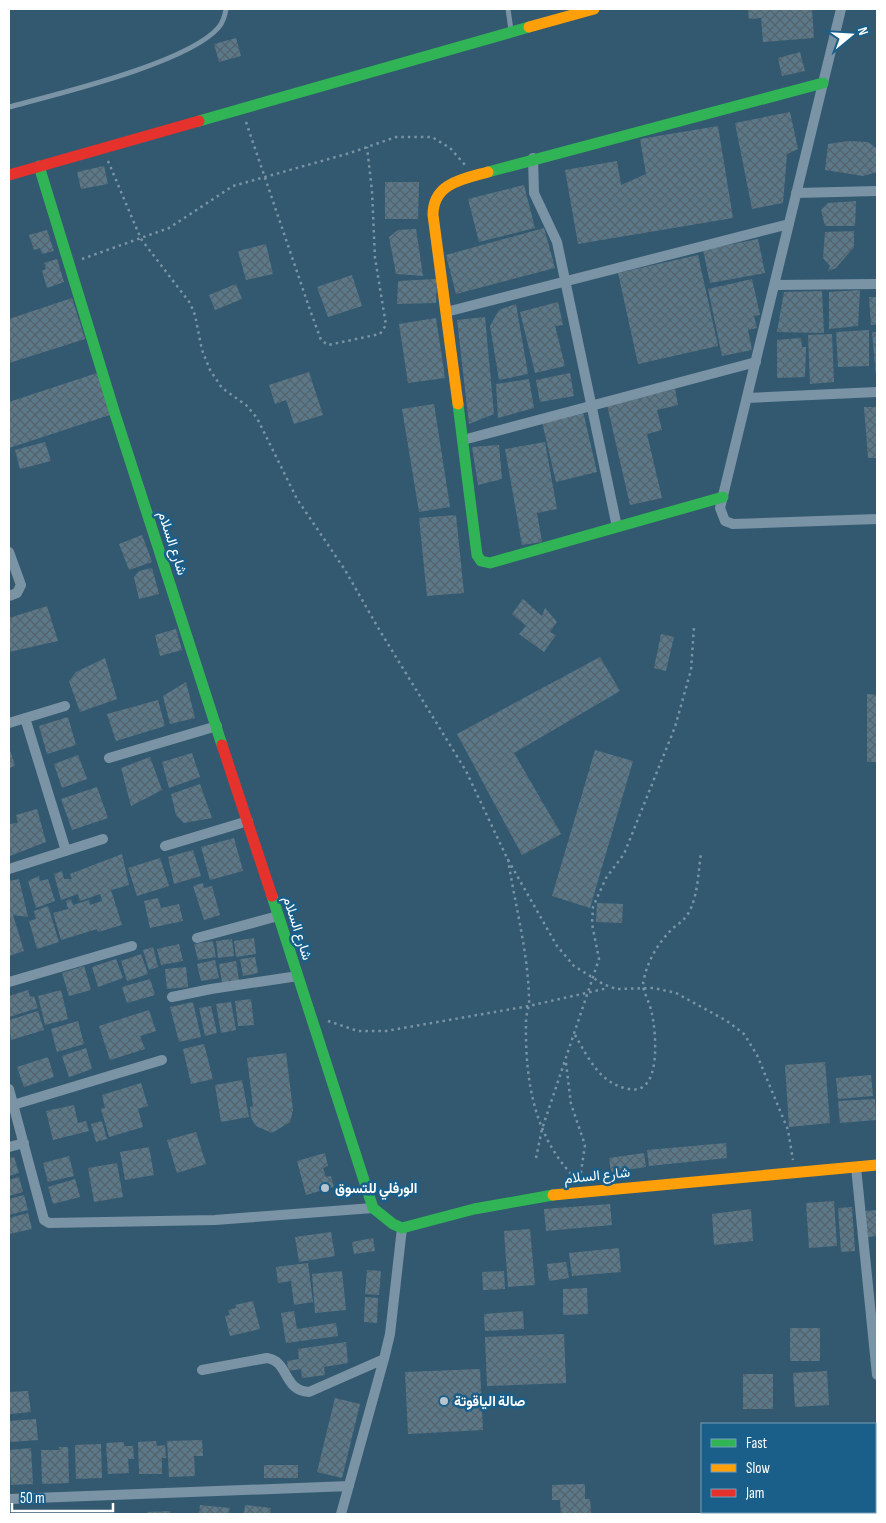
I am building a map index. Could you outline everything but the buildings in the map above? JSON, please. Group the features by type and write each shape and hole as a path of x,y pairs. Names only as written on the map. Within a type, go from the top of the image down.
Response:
{"main road":[{"path":"9,175 594,9"},
{"path":"723,497 490,563 484,562 477,555 434,202 445,186 533,158 823,83"},
{"name":"شارع السلام","path":"39,166 278,916 374,1208"},
{"name":"شارع السلام","path":"402,1228 474,1209 555,1195 877,1165"},
{"path":"374,1208 392,1224 402,1228"}],"street":[{"path":"841,9 720,508 725,522 733,524 877,519"},
{"path":"533,158 536,202 557,242 617,527"},
{"path":"796,193 877,191"},
{"path":"446,312 789,224"},
{"path":"774,285 877,284"},
{"path":"462,440 756,362"},
{"path":"747,398 877,392"},
{"path":"9,552 21,585 17,593 9,596"},
{"path":"9,723 65,706"},
{"path":"25,718 66,851"},
{"path":"108,758 217,726"},
{"path":"165,846 248,821"},
{"path":"9,868 103,839"},
{"path":"197,938 278,916"},
{"path":"9,982 132,946"},
{"path":"172,997 298,976"},
{"path":"13,1104 162,1060"},
{"path":"9,1089 44,1220 49,1223 215,1220 374,1208"},
{"path":"9,1147 24,1144"},
{"path":"856,1167 877,1375"},
{"path":"341,1514 384,1359 392,1319 402,1228"},
{"path":"202,1370 267,1358 274,1359 280,1364 294,1387 309,1392 384,1359"},
{"path":"9,1500 349,1486"}],"lane":[{"path":"9,107 80,88 170,56 198,43 219,27 226,9"},
{"path":"508,9 512,32"}],"path":[{"path":"242,109 322,342 328,345 380,334 386,326 375,258 372,191 367,147"},
{"path":"69,262 141,239 179,223 233,186 396,137 432,137 458,156 471,177"},
{"path":"103,148 141,239 184,292 195,315 202,350 210,370 222,388 246,405 257,418 297,499 345,570 380,632 466,771 507,858 557,946 574,966 610,987 624,989 642,987 676,993 728,1021 749,1040 788,1130 794,1173"},
{"path":"536,1158 542,1129 599,959 592,924 593,907 606,878 624,854 675,727 691,670 694,627"},
{"path":"575,1034 595,1069 610,1083 633,1090 644,1087 652,1077 655,1057 653,1015 649,999 642,987 646,971 658,946 685,918 691,906 698,879 701,853"},
{"path":"507,858 524,949 529,1006 526,1018 528,1085 531,1099 542,1129 560,1162 580,1182 585,1145 571,1104 566,1062"},
{"path":"309,1010 348,1029 377,1032 529,1006 610,987"}],"traffic: fast":[{"path":"199,121 529,27"},
{"path":"488,172 823,83"},
{"path":"39,166 115,414 222,745"},
{"path":"458,404 477,555 481,561 490,563 723,497"},
{"path":"272,896 373,1208 393,1224 402,1228 474,1209 553,1195"}],"traffic: slow":[{"path":"529,27 594,9"},
{"path":"458,404 433,215 434,204 438,196 451,184 488,172"},
{"path":"553,1195 877,1165"}],"traffic: jam":[{"path":"9,175 199,121"},
{"path":"222,745 272,896"}],"place":[{"name":"الورفلي للتسوق","path":"325,1188"},
{"name":"صالة الياقوتة","path":"444,1401"}]}
